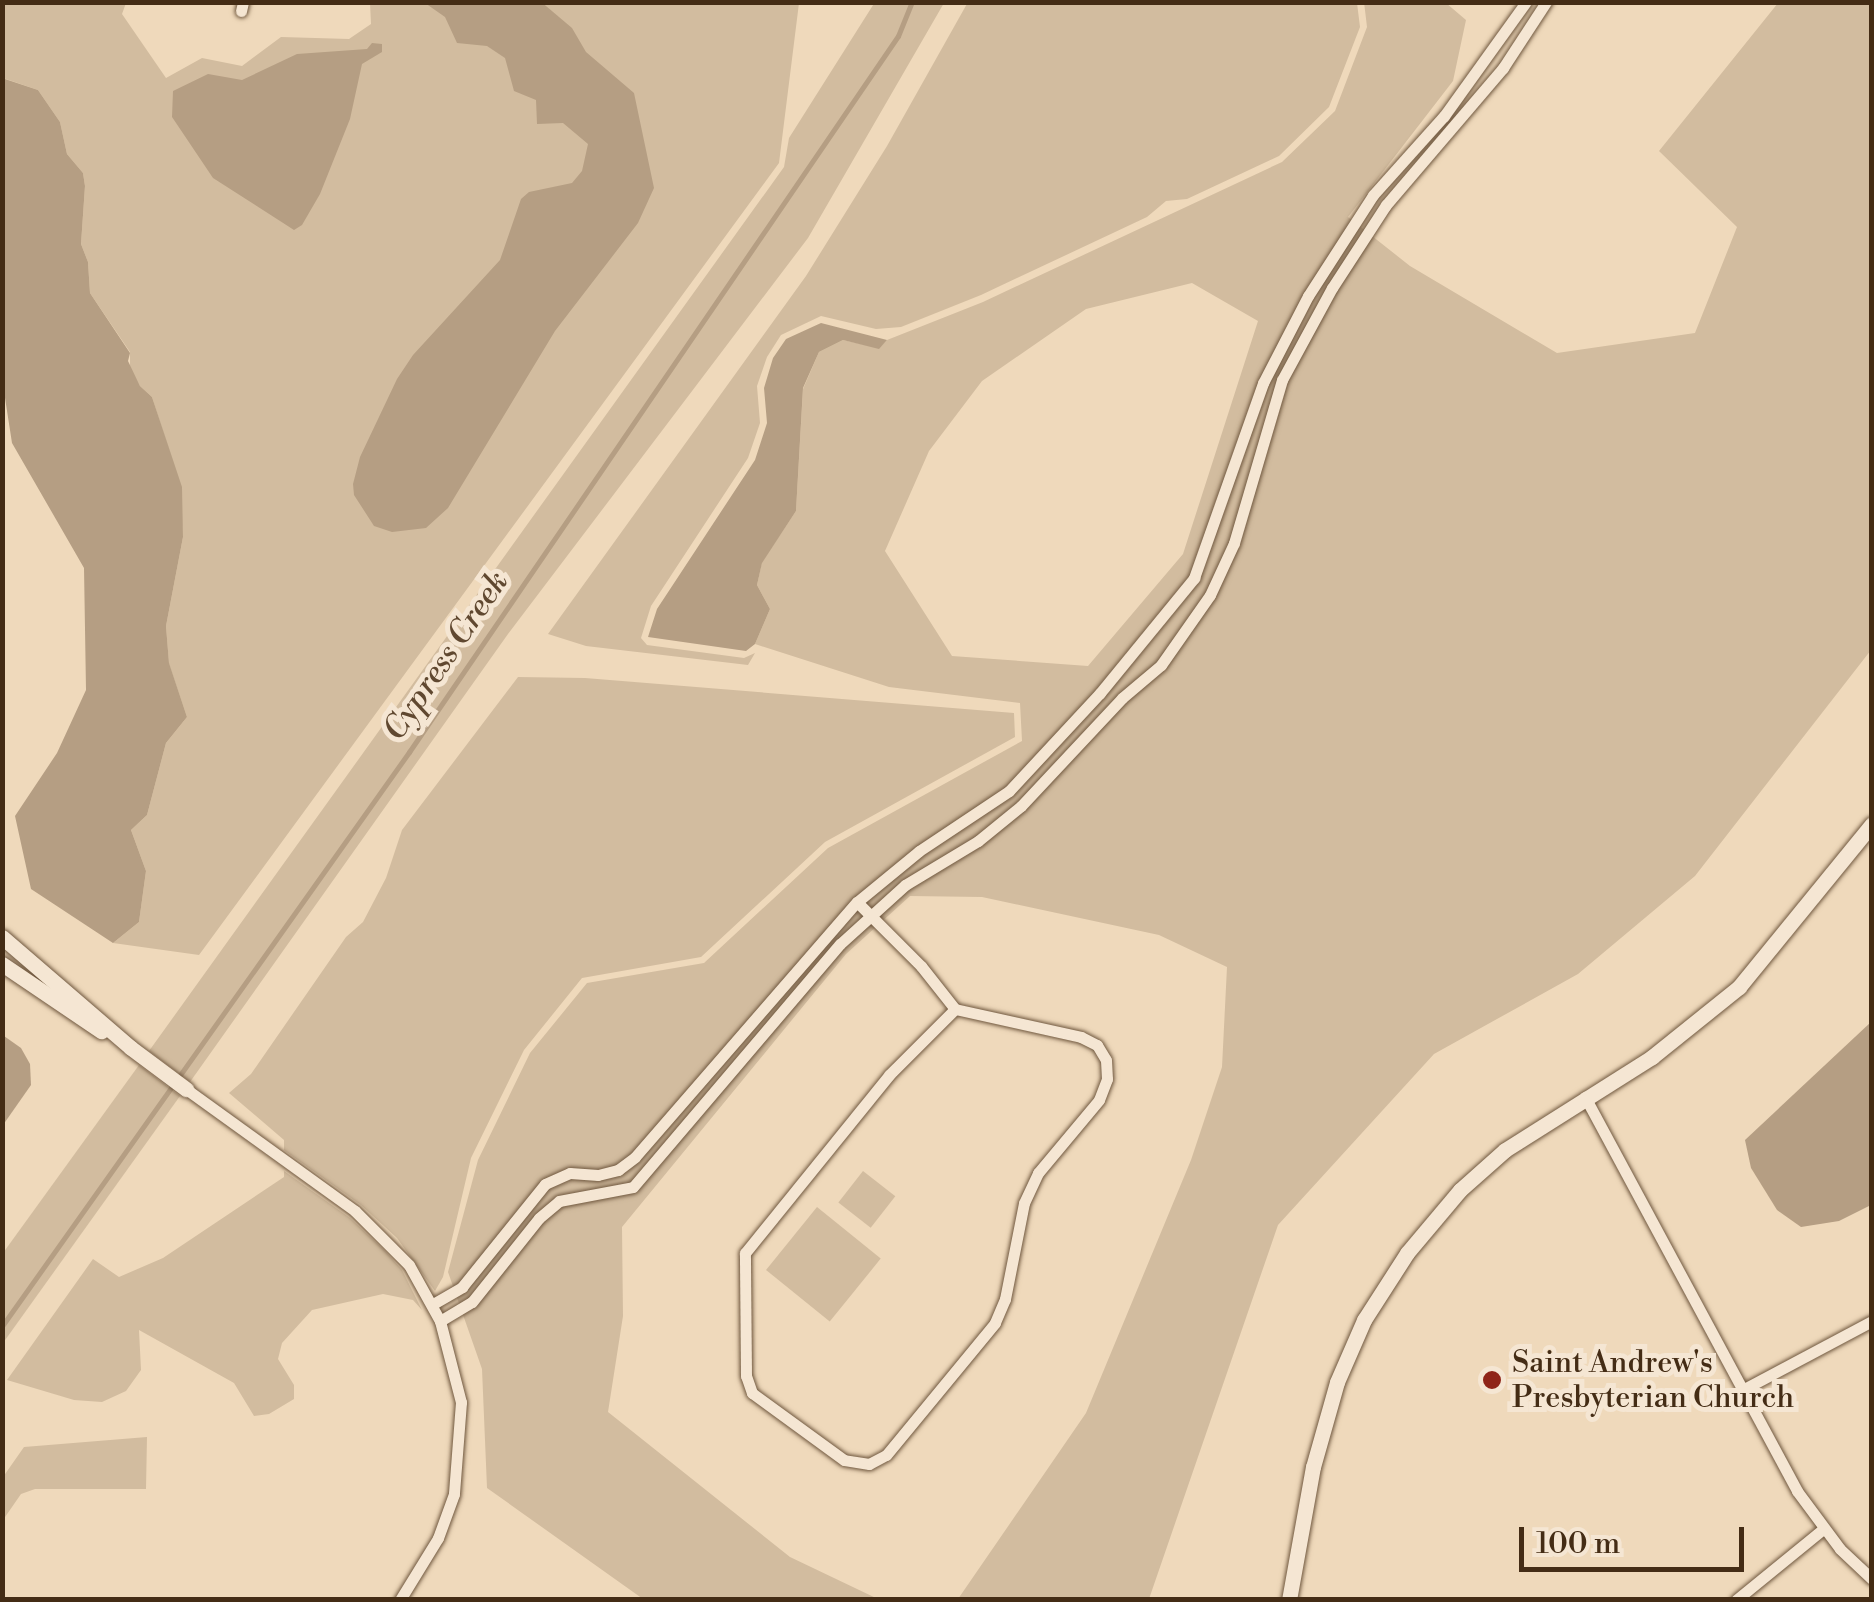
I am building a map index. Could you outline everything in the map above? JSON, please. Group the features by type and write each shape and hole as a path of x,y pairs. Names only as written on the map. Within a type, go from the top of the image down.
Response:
{"street":[{"path":"433,1304 462,1287 545,1184 570,1173 598,1175 618,1170 636,1157 857,902 920,851 1009,791 1100,692 1194,578 1263,383 1308,296 1372,195 1444,116 1526,2"},
{"path":"440,1321 472,1302 540,1218 560,1200 633,1187 810,978 871,916 906,885 978,841 1021,806 1122,698 1161,665 1210,595 1248,506 1282,380 1332,288 1386,205 1504,68 1546,2"},
{"path":"1289,1600 1324,1423 1344,1364 1376,1300 1426,1227 1475,1175 1527,1133 1652,1057 1739,986 1872,824"},
{"path":"857,902 955,1009 1081,1038 1097,1046 1106,1060 1107,1079 1099,1100 1038,1173 1031,1188 1011,1256 1006,1299 995,1323 886,1455 869,1464 844,1460 752,1394 746,1376 745,1254 889,1075 955,1009"},
{"path":"2,936 131,1048 355,1212 409,1264 433,1304 461,1402 454,1494 438,1538 400,1600"},
{"path":"2,964 72,1015 131,1048"},
{"path":"1585,1097 1797,1490 1823,1529 1872,1579"},
{"path":"1744,1389 1872,1321"},
{"path":"1736,1600 1823,1529"}],"shaded area":[{"path":"541,2 546,6 572,28 586,52 634,93 654,188 638,223 555,331 448,508 426,528 392,532 374,526 354,495 353,484 360,457 397,379 413,355 500,260 521,199 529,192 572,183 582,171 588,144 563,123 537,124 536,100 514,91 505,58 487,46 457,43 445,17 425,3"},
{"path":"875,2 944,3 808,238 508,634 190,1082 149,1051 784,167 789,138"},
{"path":"968,2 1357,3 1360,27 1329,107 1279,156 1187,199 1166,201 1147,217 981,295 901,327 876,329 821,316 781,335 767,357 757,386 760,423 748,458 651,606 641,638 647,645 744,658 755,653 748,665 586,646 548,634 806,276 887,146"},
{"path":"1364,2 1446,3 1466,20 1453,81 1348,217 1410,266 1557,353 1695,333 1737,227 1659,151 1778,3 1871,3 1871,650 1695,876 1578,974 1434,1054 1278,1225 1149,1599 958,1599 1086,1413 1191,1160 1222,1067 1227,967 1159,935 982,897 910,896 846,954 622,1227 623,1316 608,1412 790,1557 878,1599 643,1599 487,1488 482,1369 448,1272 478,1160 530,1053 587,983 704,963 828,848 1022,741 1020,703 889,687 755,644 770,609 757,585 762,562 796,511 803,389 819,352 843,340 879,348 887,340 983,302 1282,162 1335,111 1367,27","holes":["1192,283 1258,321 1183,554 1088,666 952,656 885,551 929,451 982,381 1086,309"]},
{"path":"3,3 126,3 122,14 166,78 202,58 242,66 281,37 349,39 371,24 370,3 799,3 779,163 199,955 113,943 139,922 146,871 131,830 147,815 166,743 187,717 169,664 166,626 183,537 179,481 152,397 140,386 130,367 130,352 90,293 88,262 81,244 83,173 67,154 60,122 38,90 3,78"},
{"path":"372,43 382,44 382,52 362,64 350,119 320,194 302,225 294,230 213,178 172,117 173,91 208,74 242,80 297,54 367,49"},
{"path":"2,78 38,90 60,122 67,154 83,173 81,244 88,262 90,293 130,353 128,361 140,386 152,397 182,487 183,537 166,626 169,663 187,717 166,743 147,815 131,830 146,871 139,922 113,943 31,889 15,816 57,753 86,690 84,568 12,443 3,385"},
{"path":"821,323 887,340 879,349 843,340 819,352 803,388 796,511 762,563 757,585 770,609 755,644 746,651 648,637 657,609 755,460 767,423 764,388 773,358 786,339"},
{"path":"518,677 585,678 1014,713 1015,737 825,842 701,957 582,978 524,1050 471,1158 443,1277 435,1291 397,1238 361,1205 284,1150 284,1140 229,1093 251,1074 346,937 363,922 386,878 402,830"},
{"path":"1871,1022 1871,1205 1839,1221 1801,1227 1777,1210 1751,1168 1745,1140"},
{"path":"4,1036 21,1048 30,1064 31,1085 3,1125"},
{"path":"139,1065 180,1096 3,1343 3,1253"},
{"path":"284,1171 350,1218 385,1251 402,1270 422,1310 413,1300 383,1294 312,1310 282,1343 278,1359 294,1385 294,1399 269,1414 254,1416 234,1383 139,1330 141,1370 126,1391 102,1402 74,1400 7,1380 93,1259 119,1277 163,1258 284,1177"},
{"path":"863,1171 895,1196 871,1228 838,1203"},
{"path":"817,1207 881,1259 830,1322 766,1270"},
{"path":"147,1437 146,1489 35,1489 21,1494 3,1520 3,1477 24,1447"}],"waterway":[{"name":"Cypress Creek","path":"2,1326 409,752 898,36 912,2"}],"place":[{"name":"Saint Andrew's Presbyterian Church","path":"1492,1380"}]}
